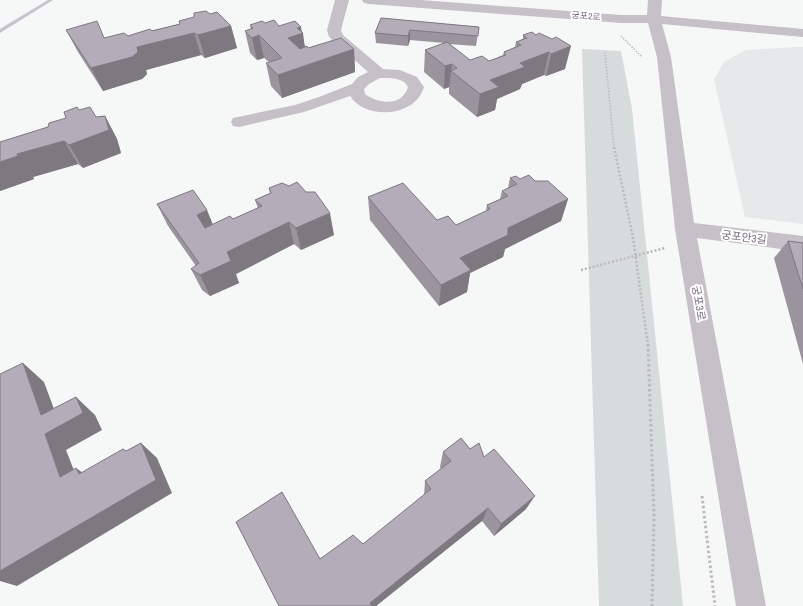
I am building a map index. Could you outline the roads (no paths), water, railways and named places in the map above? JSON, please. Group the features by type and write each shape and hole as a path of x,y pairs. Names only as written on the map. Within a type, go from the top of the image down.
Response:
{"street":[{"path":"342,0 334,30 336,37 379,73"},
{"name":"궁포2로","path":"368,0 621,19 654,20 803,33"},
{"name":"궁포3로","path":"656,0 654,20 664,57 685,229 751,606"},
{"path":"239,122 266,114 298,109 325,100 357,87 365,78 379,73 395,74 409,78 415,83 417,90 415,96 409,102 400,106 381,107 364,102 359,98 357,87"},
{"name":"궁포안3길","path":"685,229 803,244"}],"waterway":[{"path":"0,31 51,0"}]}
